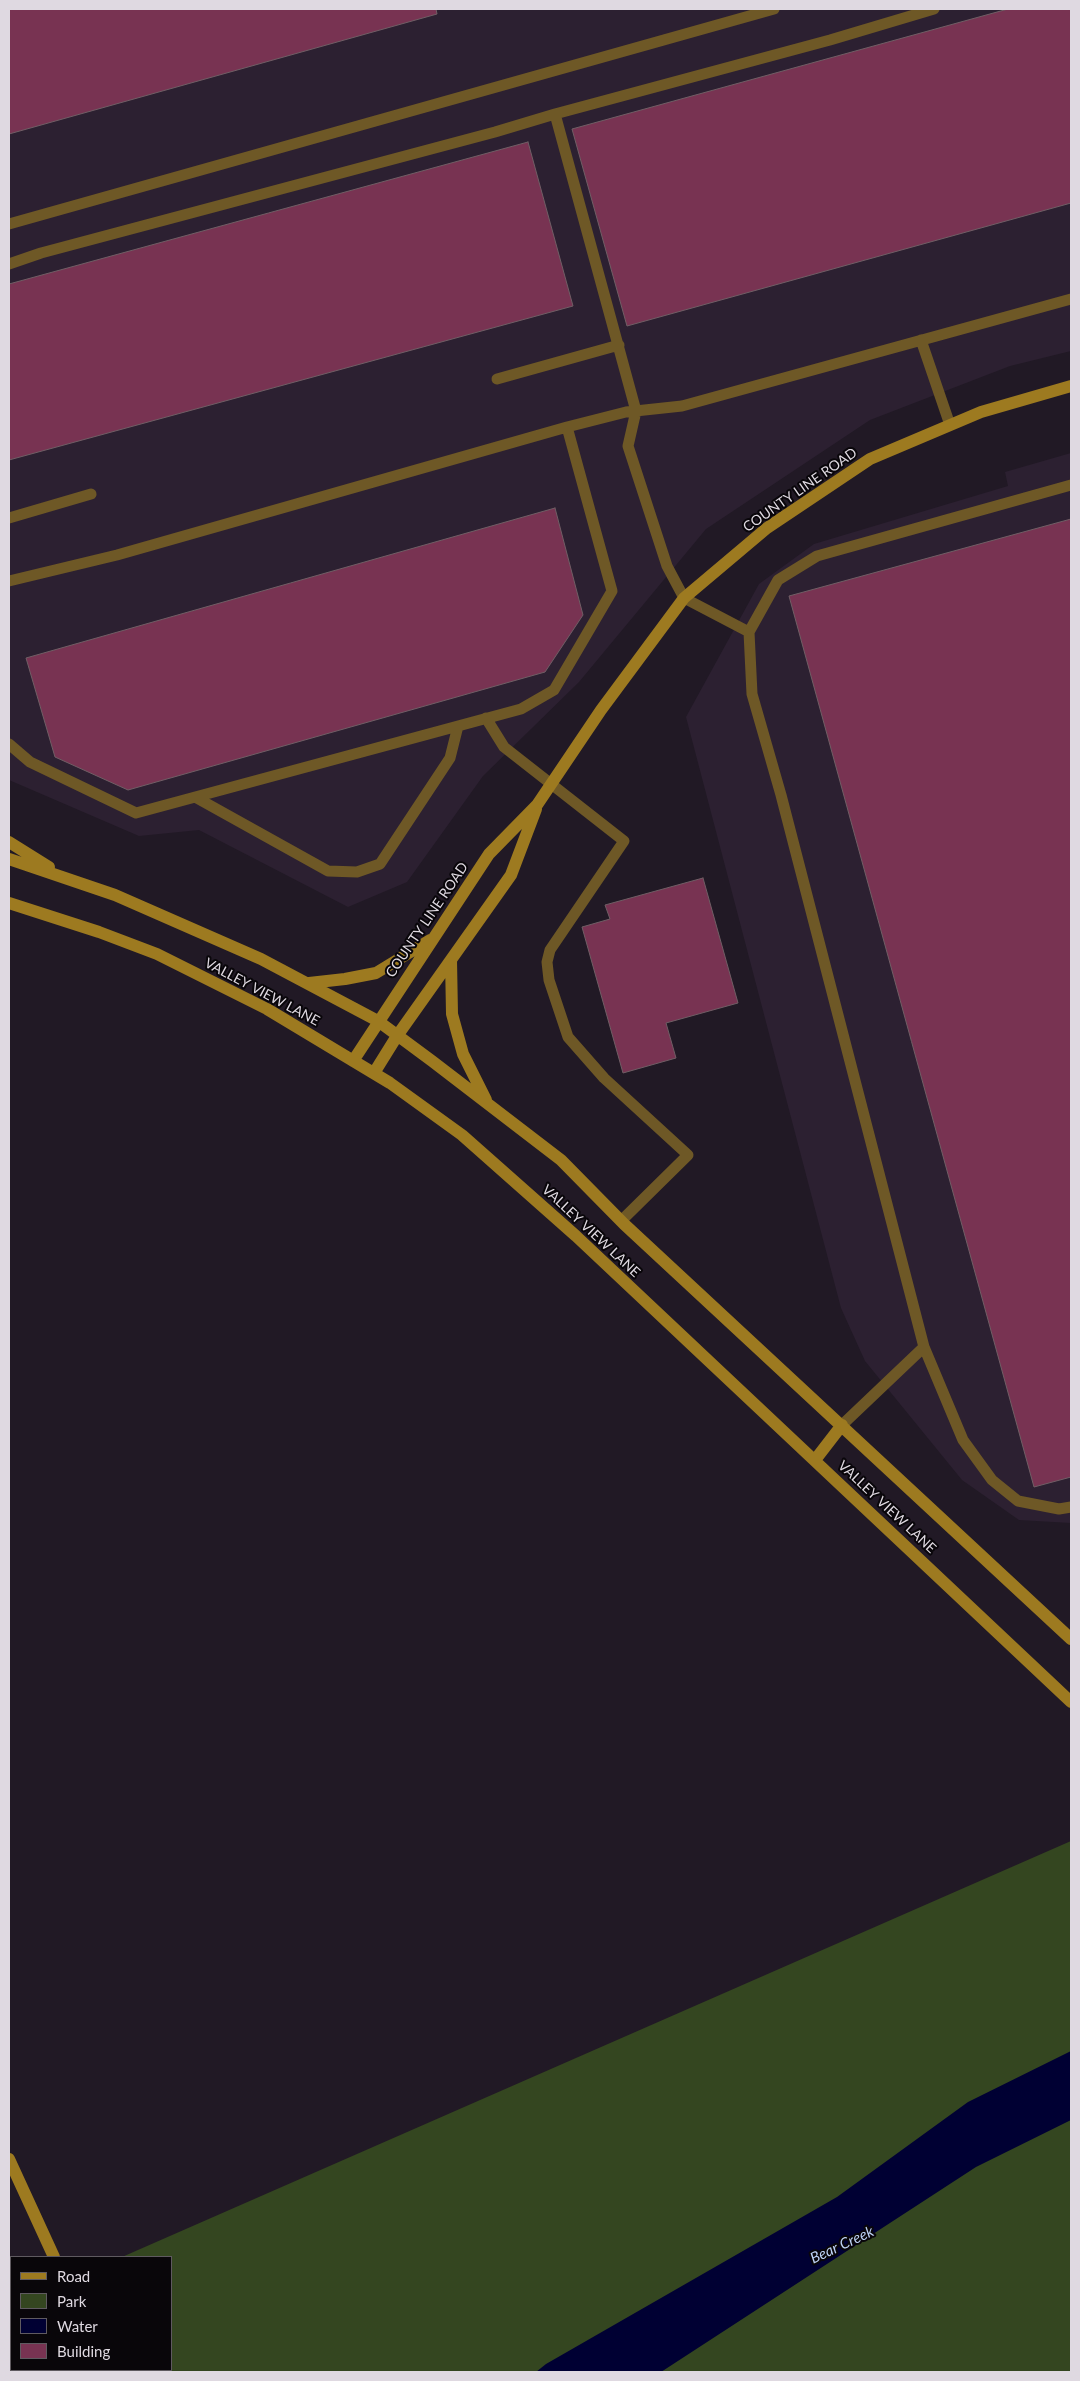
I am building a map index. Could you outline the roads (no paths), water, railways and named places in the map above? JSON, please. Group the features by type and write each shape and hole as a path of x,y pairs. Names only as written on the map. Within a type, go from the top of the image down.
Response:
{"main road":[{"name":"COUNTY LINE ROAD","path":"352,1060 489,854 537,805 600,710 684,598 767,528 870,459 981,412 1071,386"},
{"name":"COUNTY LINE ROAD","path":"374,1073 397,1036 511,875 537,805"},
{"path":"9,842 66,877"},
{"name":"VALLEY VIEW LANE","path":"9,859 115,894 216,937 309,983 378,1021 560,1160 621,1221 1071,1639"},
{"name":"VALLEY VIEW LANE","path":"9,903 99,932 157,954 267,1009 374,1073 462,1135 515,1180 1071,1702"},
{"path":"309,983 345,980 376,973 434,937"},
{"path":"451,960 452,1014 464,1054 487,1103"},
{"path":"815,1460 842,1425"},
{"path":"9,2159 54,2256"}],"lane":[{"path":"9,224 774,9"},
{"path":"9,264 41,253 495,132 830,40 934,9"},
{"path":"555,114 636,411 628,446 667,566 684,598 749,632"},
{"path":"9,581 117,555 566,427 636,411 682,406 1071,299"},
{"path":"921,340 950,425"},
{"path":"497,379 619,345"},
{"path":"9,744 30,762 136,813 520,709 554,690 612,591 566,427"},
{"path":"1071,485 817,556 778,580 749,632 752,694 781,795 924,1347 963,1440 992,1480 1018,1500 1059,1509 1071,1507"},
{"path":"9,518 91,494"},
{"path":"486,718 504,747 624,841 550,950 547,962 549,980 568,1037 604,1078 688,1155 621,1221"},
{"path":"195,797 328,871 357,872 380,864 450,758 458,726"},
{"path":"842,1425 924,1347"}],"water":[{"name":"Bear Creek","path":"1071,2051 1071,2120 976,2167 661,2372 536,2372 546,2364 837,2197 968,2102"}]}
